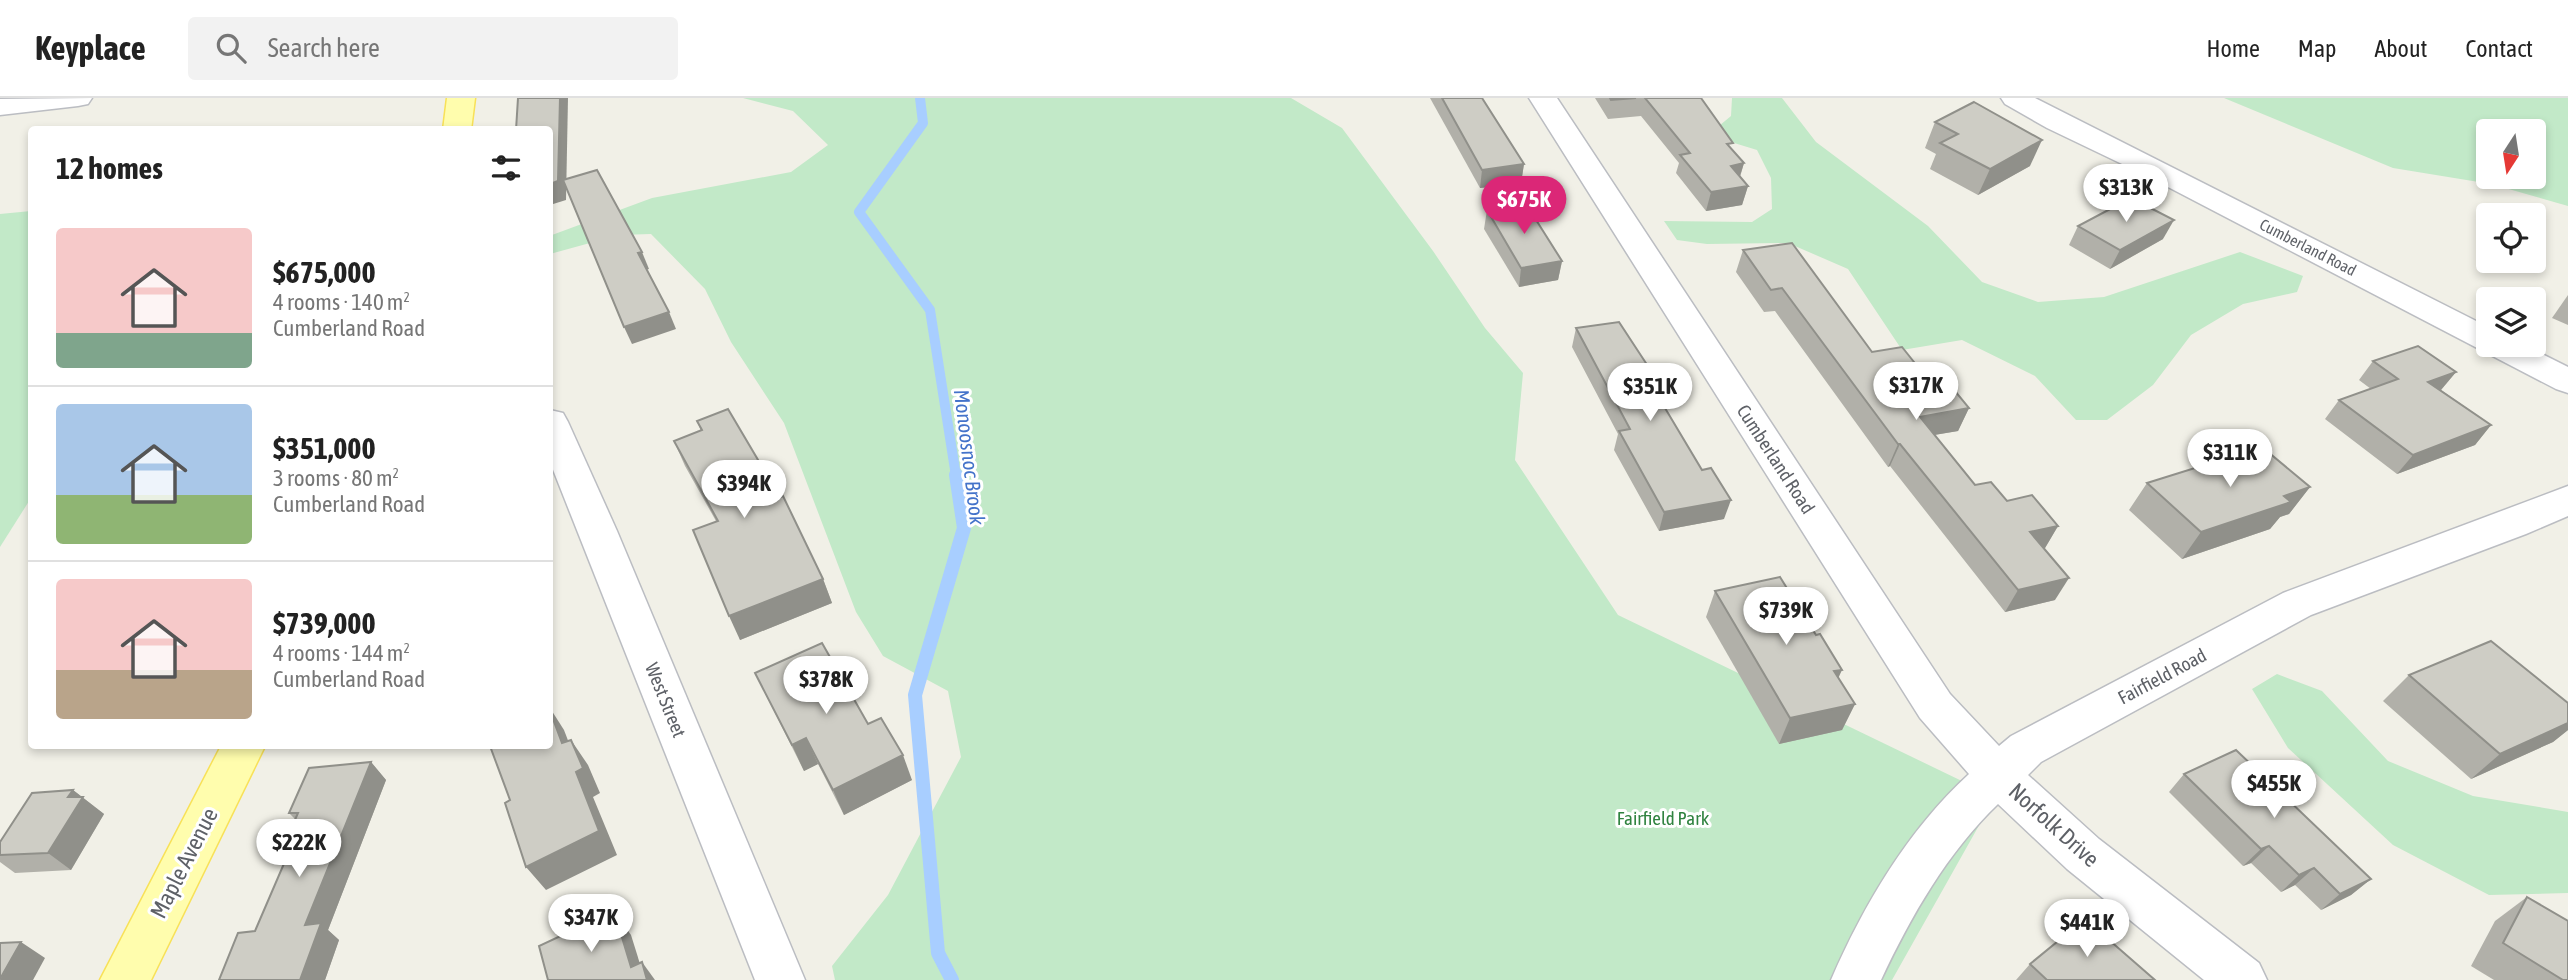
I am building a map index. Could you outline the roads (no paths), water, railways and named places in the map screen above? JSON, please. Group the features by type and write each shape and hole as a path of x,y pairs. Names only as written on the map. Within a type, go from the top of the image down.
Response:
{"main road":[{"path":"458,126 461,98"},
{"name":"Maple Avenue","path":"125,980 241,749"}],"street":[{"path":"0,107 78,98"},
{"name":"Cumberland Road","path":"1543,98 1935,706 1998,775"},
{"name":"Cumberland Road","path":"2015,98 2057,122 2167,175 2476,334"},
{"path":"2520,357 2568,382"},
{"name":"West Street","path":"553,429 598,531 780,980"},
{"name":"Fairfield Road","path":"1856,980 1891,909 1956,814 2026,748 2297,604 2513,524 2568,500"},
{"name":"Norfolk Drive","path":"1998,775 2083,853 2242,980"}],"waterway":[{"name":"Monoosnoc Brook","path":"920,98 923,123 859,212 930,310 956,476"},
{"name":"Monoosnoc Brook","path":"952,980 938,953 915,695 964,528 956,475"}],"park label":[{"name":"Fairfield Park","path":"1663,818"}]}
